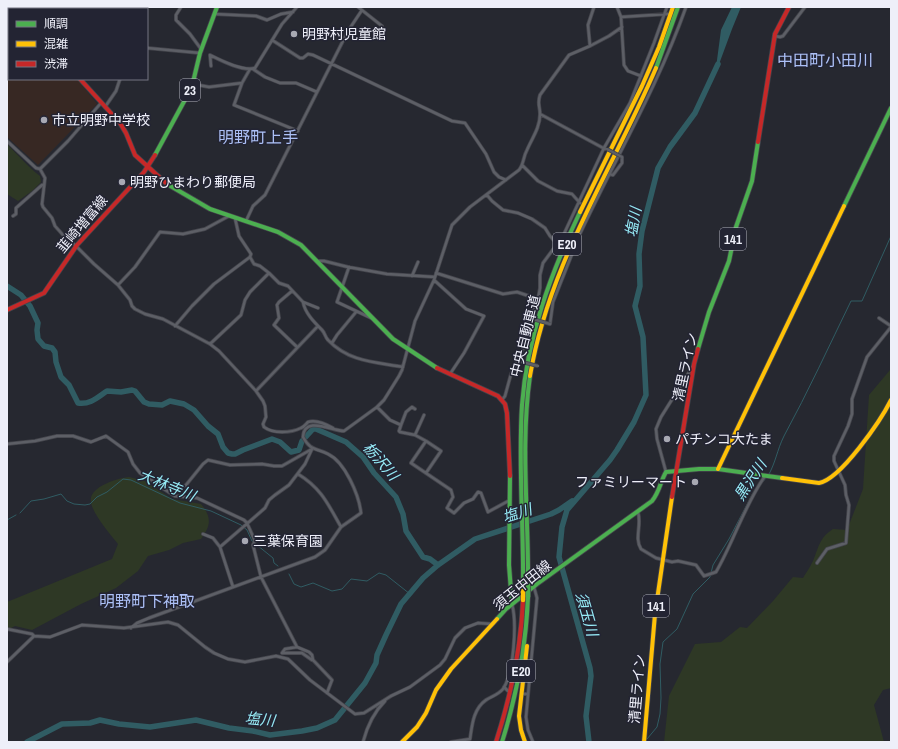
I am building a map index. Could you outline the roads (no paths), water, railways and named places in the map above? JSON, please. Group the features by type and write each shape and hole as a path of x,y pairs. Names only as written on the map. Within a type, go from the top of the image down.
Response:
{"main road":[{"name":"韮崎増富線","path":"7,310 44,293 76,246 147,167 165,138 193,84 200,51 217,7"},
{"name":"中央自動車道","path":"498,742 514,683 526,589 521,441 525,378 530,350 539,317 559,261 575,224 648,76 673,7"},
{"name":"中央自動車道","path":"524,496 528,398 535,352 543,318 556,281 580,226 652,77 678,7"},
{"name":"清里ライン","path":"644,742 655,614 662,560 694,364 709,312 729,261 736,227 752,181 775,36 789,7"},
{"path":"81,80 120,123 135,155 147,167 178,192 210,209 278,232 301,245 389,336 427,362 449,374 493,393 502,400 507,409 510,455 508,543 512,604"},
{"path":"718,469 891,108"},
{"path":"666,472 718,469 819,483 827,480 852,456 886,410 891,400"},
{"name":"須玉中田線","path":"402,742 417,727 426,713 436,690 450,669 492,624 512,604 534,587 652,501 658,493 666,472"},
{"name":"中央自動車道","path":"498,742 518,684 527,616 525,598"},
{"path":"525,742 519,716 526,656 527,616"}],"street":[{"path":"181,7 176,15 176,20 190,34 200,51"},
{"path":"297,7 282,24 251,69 242,83 234,105 298,131"},
{"path":"358,7 382,26"},
{"path":"590,46 588,25 594,7"},
{"path":"617,7 621,17 624,65 628,71 641,76"},
{"path":"502,400 505,396 511,374 518,362 525,340 524,331 532,319 538,299 542,268 546,258 563,236 580,203 604,148 630,103 667,14 667,7"},
{"path":"532,319 550,324 553,302 572,251 632,132 686,7"},
{"path":"775,36 782,36 805,7"},
{"path":"246,221 254,206 265,195 353,22 362,10"},
{"path":"214,14 256,16 267,20 281,14 293,12"},
{"path":"621,17 667,14"},
{"path":"678,17 682,18"},
{"path":"131,628 132,626 149,618 315,558 325,550 341,527 362,513 359,500 341,465 329,455 312,449 306,444 303,437 304,432 312,425 344,430 377,407 384,400 403,367 415,321 436,273 452,225 461,215 519,170 527,149 536,133 540,114 538,101 540,96 569,55 609,36 622,27"},
{"path":"272,40 300,58 310,54 452,120 465,123 486,154 494,172 499,177 506,180"},
{"path":"148,48 200,51"},
{"path":"211,66 210,55 226,63 251,69 280,83 296,83 317,92"},
{"path":"40,170 71,136 116,91 120,80"},
{"path":"193,84 209,87 242,83"},
{"path":"540,114 622,157 622,163 613,175 610,174"},
{"path":"7,141 40,170 45,178 42,204 43,208 52,218 55,226 63,236 118,285 135,309 145,314 164,319 210,344 219,351 256,391 265,406 266,419 263,425 268,430 289,432 301,429 308,422 316,421 328,425 334,429"},
{"path":"522,165 538,181 558,191 572,194 580,203"},
{"path":"13,216 16,214 16,208 42,185 44,185"},
{"path":"487,195 503,210 518,213 532,219 545,228 557,244"},
{"path":"118,285 135,267 160,232 183,234 205,229 229,216"},
{"path":"235,217 239,236 251,254 250,258 254,264 269,272 279,283 288,286 303,302 318,308"},
{"path":"175,326 214,284 250,258"},
{"path":"316,262 324,261 387,274 434,278 466,309 484,316 464,353 449,374"},
{"path":"412,276 418,262"},
{"path":"349,267 337,302 371,318"},
{"path":"210,344 241,315 245,300 250,292 269,272"},
{"path":"436,273 503,294 517,292 538,299"},
{"path":"292,291 282,298 277,305 279,318 274,325 297,347"},
{"path":"303,302 305,309 326,334 328,340 352,358 373,363 403,367"},
{"path":"332,343 356,312"},
{"path":"817,563 827,549 846,543 849,505 845,485 834,461 834,456 852,414 851,403 867,357 891,327 879,318"},
{"path":"256,391 318,326"},
{"path":"518,362 538,366"},
{"path":"666,472 657,439 656,429 661,417 694,364"},
{"path":"377,407 390,420 401,424"},
{"path":"415,409 412,407 409,409 399,431 414,435 441,451 426,473"},
{"path":"414,435 424,415"},
{"path":"7,444 35,441 57,436 73,436 91,442 106,436 128,452 133,464 140,473 175,496 197,498 239,517 246,524 254,543 260,577 297,646 309,652 312,655 313,660"},
{"path":"426,441 412,463 451,490 453,497 447,508 454,513 464,503 472,499 478,492 481,493 488,512 510,502"},
{"path":"153,481 176,490 186,484 208,460 230,465 262,464 277,467 282,466 312,449"},
{"path":"220,547 265,508 269,500 289,485 305,464 312,449"},
{"path":"298,473 317,488 341,527"},
{"path":"636,513 640,525 638,539 641,549 662,560 672,562 678,561 696,565 704,576 716,572 753,493 764,476"},
{"path":"203,534 213,538 220,547 233,587"},
{"path":"533,742 528,730 526,717 537,598 534,587"},
{"path":"451,742 470,739 472,726 478,708 485,700 498,694 507,681 511,668 515,634 512,604"},
{"path":"7,629 32,634 34,636 50,637 82,625 131,628 168,622 173,623 182,627 214,653 228,659 244,662 279,656 288,659 330,696 355,714 364,713 385,699 410,687 440,665 445,659 455,638 465,628 478,623 492,624"},
{"path":"7,662 34,636"},
{"path":"279,656 285,649 297,646"},
{"path":"282,653 302,653 313,660 332,680 327,693"},
{"path":"504,687 508,691"},
{"path":"363,742 373,717 378,708 386,701 385,699"}],"water":[{"path":"732,7 741,7 715,75 721,30"}],"waterway":[{"name":"塩川","path":"589,742 586,716 591,676 590,668 559,557 562,527 567,510 617,450 634,422 646,395 643,337 635,306 640,286 639,254 642,231 658,168 670,147 695,113 718,64"},
{"name":"黒沢川","path":"768,476 784,436 851,301 862,301 891,236"},
{"name":"栃沢川","path":"7,286 21,295 30,306 38,323 38,339 44,346 52,348 55,352 56,362 61,377 69,385 78,403 90,402 107,391 121,392 132,390 135,391 144,402 149,404 162,405 170,401 184,404 194,410 208,426 218,434 223,447 228,453 232,454 272,439 280,442 291,452 299,450 302,441 313,429 346,442 363,457 374,473 396,497 403,514 406,531 423,557 430,559 438,565"},
{"name":"黒沢川","path":"760,485 766,478"},
{"name":"大林寺川","path":"20,513 31,501 61,494 67,501 74,504 90,504 97,497 107,492 123,479 131,480 180,503 211,511 241,525 247,530 252,541 273,558 274,563 278,566"},
{"name":"黒沢川","path":"647,739 657,727 660,714 660,664 663,642 677,629 693,594 710,577 713,565 729,539 753,493"},
{"name":"塩川","path":"27,742 62,724 90,723 100,720 119,724 150,727 196,720 229,728 270,735 317,728 335,720 365,683 376,663 377,655 401,604 423,578 438,565 475,539 551,514 572,501"},
{"name":"大林寺川","path":"7,520 16,515"},
{"name":"大林寺川","path":"289,574 294,584 301,587 313,583 332,591 342,589 351,579 367,581 379,573 386,575 410,594"}],"place":[{"name":"明野村児童館","path":"294,34"},
{"name":"市立明野中学校","path":"44,120"},
{"name":"明野ひまわり郵便局","path":"122,182"},
{"name":"パチンコ大たま","path":"667,439"},
{"name":"ファミリーマート","path":"695,482"},
{"name":"三葉保育園","path":"245,541"}],"district":[{"name":"中田町小田川","path":"825,60"},
{"name":"明野町上手","path":"258,137"},
{"name":"明野町下神取","path":"147,601"}],"water label":[{"name":"須玉川","path":"587,614"}]}
